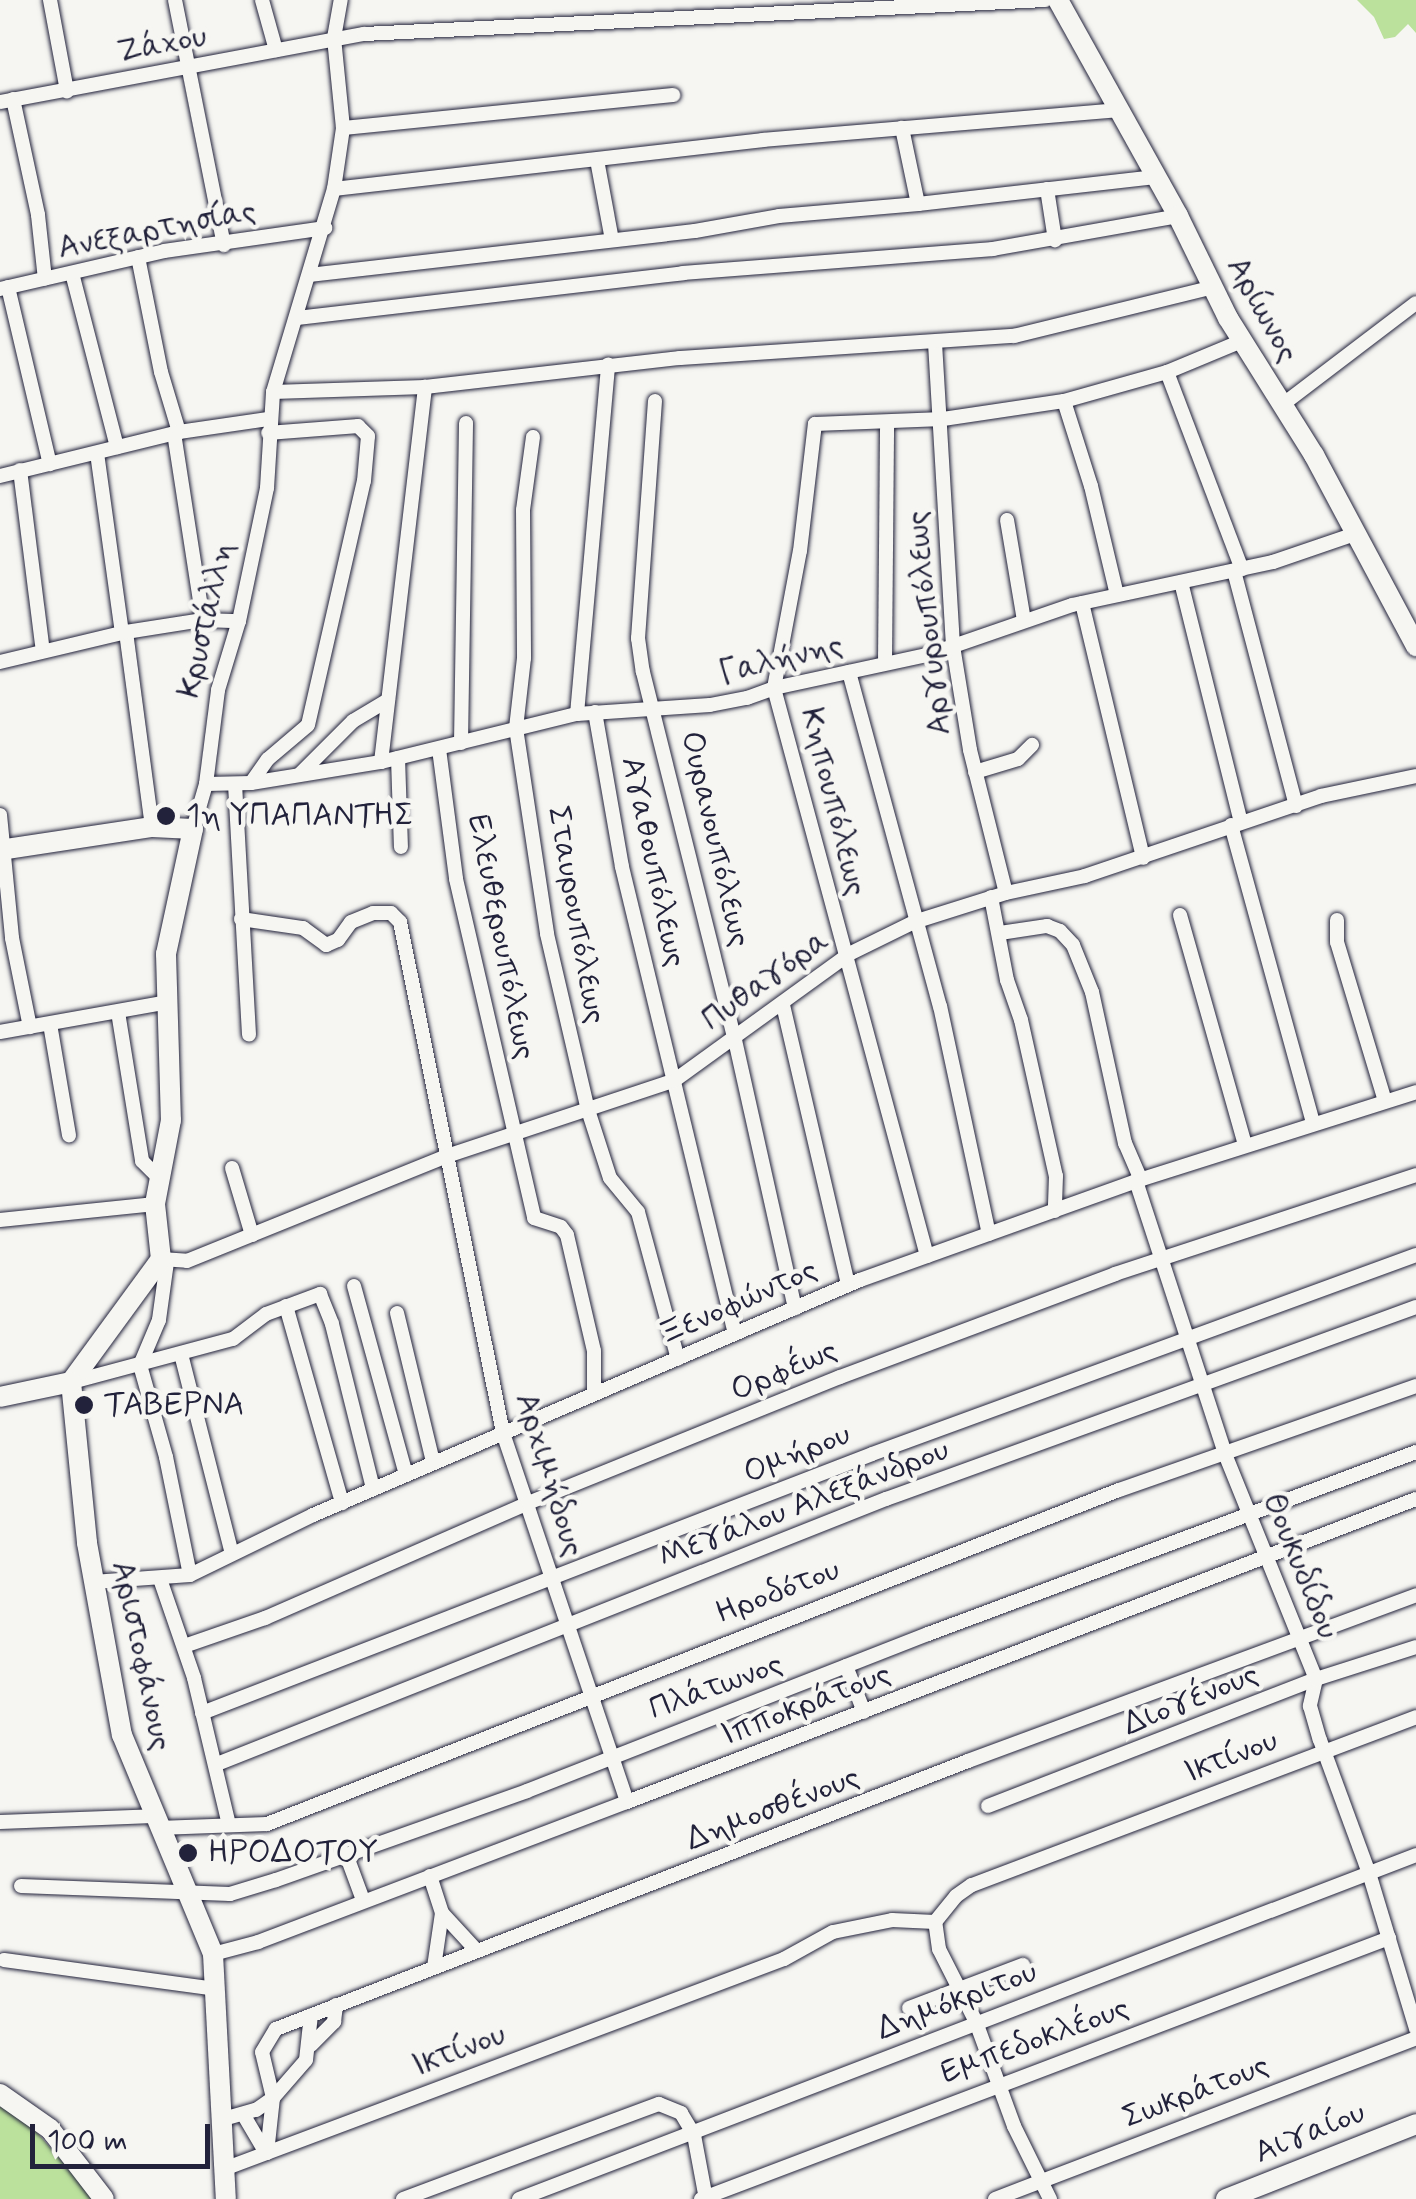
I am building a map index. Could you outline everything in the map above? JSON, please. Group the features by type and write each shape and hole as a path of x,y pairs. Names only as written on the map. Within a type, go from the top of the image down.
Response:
{"street":[{"path":"50,0 66,91"},
{"path":"175,0 224,245"},
{"path":"262,0 276,50"},
{"name":"Κρυστάλλη","path":"164,1260 154,1204 171,1120 169,929 206,784 218,690 239,621 267,488 272,392 298,318 334,189 342,128 334,38 341,0"},
{"name":"Ζάχου","path":"6,100 187,70 334,38 1045,0"},
{"name":"Αρίωνος","path":"1058,0 1178,216 1242,342 1358,533 1416,646"},
{"path":"342,128 673,95"},
{"path":"6,100 38,216 45,279"},
{"path":"334,189 902,128 1118,110"},
{"path":"902,128 918,204"},
{"path":"597,160 612,240"},
{"path":"309,275 780,216 1155,177"},
{"path":"1047,190 1055,240"},
{"path":"298,318 683,273 1055,240 1178,216"},
{"name":"Ανεξαρτησίας","path":"4,288 138,256 325,228"},
{"path":"138,256 176,432 203,620"},
{"path":"72,273 117,447"},
{"path":"272,392 425,386 608,364 1014,336 1212,286"},
{"path":"4,288 50,464"},
{"path":"1282,405 1416,302"},
{"name":"Αργυρουπόλεως","path":"935,342 943,419 953,646 999,895 1006,980 1020,1020 1056,1176 1055,1210"},
{"path":"885,663 887,423 1064,401 1167,372 1242,342"},
{"path":"578,714 608,364"},
{"path":"1167,372 1238,570 1296,806"},
{"path":"381,762 425,386"},
{"name":"Ουρανουπόλεως","path":"656,400 638,638 794,1308"},
{"path":"1064,401 1117,595"},
{"path":"461,743 466,423"},
{"name":"Κηπουπόλεως","path":"887,423 814,424 800,551 774,688 834,917 849,954 926,1256"},
{"path":"0,476 176,432 358,426 368,436 364,481 308,725 268,759 251,782"},
{"name":"Σταυρουπόλεως","path":"533,438 524,510 524,658 516,728 547,934 588,1110 610,1178 639,1213 678,1359"},
{"path":"97,453 152,828"},
{"path":"20,470 42,651"},
{"path":"1008,520 1024,620"},
{"name":"Γαλήνης","path":"206,784 251,782 381,762 578,714 710,706 953,646 1082,603 1238,570 1358,533"},
{"path":"1181,582 1236,824 1313,1122"},
{"path":"1082,603 1143,858"},
{"path":"0,662 124,633 203,620 239,621"},
{"path":"849,672 871,742 914,922 940,1006 989,1234"},
{"path":"299,775 352,720 388,700"},
{"name":"Αγαθουπόλεως","path":"595,712 622,868 736,1333"},
{"path":"974,772 1018,759 1032,745"},
{"name":"Ελευθερουπόλεως","path":"439,750 456,879 534,1218 561,1227 567,1235 594,1351 594,1394"},
{"path":"398,758 401,847"},
{"name":"Πυθαγόρα","path":"164,1260 187,1260 444,1157 675,1080 849,954 914,922 999,895 1143,858 1345,790 1416,777"},
{"path":"235,784 249,1035"},
{"path":"0,815 12,938 30,1027"},
{"path":"3,849 152,828 193,830"},
{"name":"Αρχιμήδους","path":"241,919 303,928 326,945 338,940 352,922 373,913 392,913 402,928 424,1023 444,1157 503,1433 626,1802"},
{"path":"1180,915 1245,1145"},
{"path":"1337,920 1337,942 1385,1101"},
{"name":"Θουκυδίδου","path":"1000,933 1047,926 1060,930 1072,945 1092,992 1127,1148 1160,1260 1264,1557 1316,1679 1310,1706 1369,1874 1416,2029"},
{"path":"0,1032 168,1002"},
{"path":"782,1006 848,1285"},
{"path":"118,1012 142,1161 161,1180"},
{"path":"50,1024 69,1135"},
{"name":"Ξενοφώντος","path":"93,1582 190,1574 433,1462 848,1285 1139,1180 1416,1092"},
{"path":"232,1168 252,1235"},
{"name":"Ορφέως","path":"184,1646 265,1618 528,1503 840,1376 1160,1260 1416,1175"},
{"path":"0,1220 154,1204"},
{"name":"Ομήρου","path":"202,1712 552,1581 872,1454 1416,1256"},
{"path":"164,1260 159,1320 140,1365 166,1457 190,1574"},
{"path":"71,1382 164,1260"},
{"path":"354,1286 406,1475"},
{"path":"0,1397 140,1365 235,1338 286,1306 320,1294 374,1489"},
{"path":"286,1306 342,1503"},
{"name":"Μεγάλου Αλεξάνδρου","path":"217,1764 886,1500 1416,1308"},
{"path":"398,1314 433,1462"},
{"path":"181,1354 232,1554"},
{"name":"Αριστοφάνους","path":"71,1382 93,1582 122,1736 212,1954 226,2199"},
{"name":"Ηροδότου","path":"0,1822 267,1824 1118,1490 1416,1386"},
{"name":"Πλάτωνος","path":"21,1886 230,1894 527,1792 610,1755 1416,1452"},
{"name":"Ιπποκράτους","path":"212,1954 258,1942 1416,1499"},
{"path":"160,1579 184,1646 217,1764 229,1826"},
{"name":"Δημοσθένους","path":"273,2098 263,2045 276,2029 1416,1595"},
{"name":"Διογένους","path":"988,1806 1316,1679 1416,1647"},
{"path":"846,1666 864,1712"},
{"name":"Ικτίνου","path":"224,2169 784,1959 833,1932 892,1920 935,1922 956,1896 972,1885 1416,1717"},
{"path":"346,1854 364,1900"},
{"name":"Δημόκριτου","path":"519,2199 1416,1856"},
{"path":"430,1876 442,1912 476,1950"},
{"path":"434,1967 442,1912"},
{"path":"935,1922 939,1949 976,2022 1022,2144 1050,2199"},
{"name":"Εμπεδοκλέους","path":"704,2198 1000,2082 1389,1938"},
{"path":"4,1960 217,1989"},
{"path":"909,2008 1023,1965"},
{"path":"311,2045 334,2022 336,2006"},
{"path":"220,2120 244,2114 273,2098 302,2068 311,2045 311,2015"},
{"name":"Σωκράτους","path":"995,2199 1416,2038"},
{"path":"0,2094 50,2129 104,2199"},
{"path":"266,2154 273,2098"},
{"path":"402,2199 648,2105 671,2106 694,2135 704,2198"},
{"path":"244,2114 266,2154"},
{"name":"Αιγαίου","path":"1226,2199 1416,2124"}],"green space":[{"path":"1357,0 1416,0 1416,33 1408,24 1395,37 1384,39 1374,17"},
{"path":"0,2104 20,2113 95,2199 0,2199"}],"place":[{"name":"1η ΥΠΑΠΑΝΤΗΣ","path":"166,816"},
{"name":"ΤΑΒΕΡΝΑ","path":"84,1405"},
{"name":"ΗΡΟΔΟΤΟΥ","path":"188,1853"}]}
